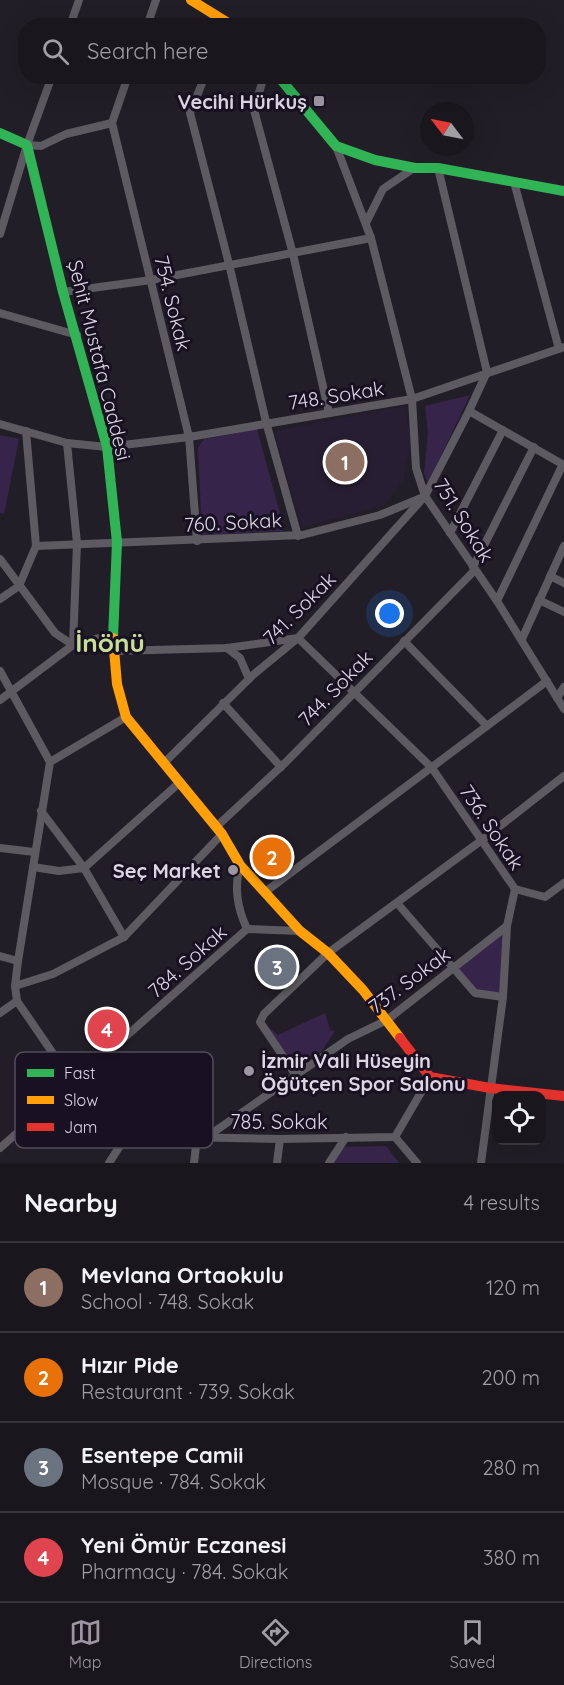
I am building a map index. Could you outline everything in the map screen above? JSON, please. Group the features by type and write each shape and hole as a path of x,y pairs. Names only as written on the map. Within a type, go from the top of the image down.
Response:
{"street":[{"path":"73,18 79,0"},
{"path":"150,18 156,0"},
{"path":"191,0 220,18"},
{"path":"0,234 27,145 49,84"},
{"path":"0,133 27,145 41,147 66,134 112,123 125,84"},
{"path":"202,84 190,113 230,264 266,422 298,536"},
{"path":"262,84 254,110 293,254 329,413"},
{"path":"285,84 336,146 375,160 415,168 438,168 564,191"},
{"name":"754. Sokak","path":"112,123 189,437 197,541"},
{"name":"Şehit Mustafa Caddesi","path":"27,145 63,292 107,447 117,543 114,651 117,684 126,717 219,831 240,865 300,931 328,953 387,1020 430,1077"},
{"name":"751. Sokak","path":"336,146 371,238 412,399 416,468 425,496 522,639 564,709"},
{"path":"366,223 383,189 415,168"},
{"path":"438,168 487,372"},
{"path":"514,182 562,348"},
{"path":"63,292 151,280 371,238"},
{"path":"0,313 77,335"},
{"name":"748. Sokak","path":"0,424 67,443 107,447 189,437 266,422 412,399 562,348"},
{"name":"741. Sokak","path":"165,762 223,703 298,638 425,496 487,372"},
{"path":"469,411 563,464 497,601"},
{"path":"450,533 503,430"},
{"path":"0,599 19,586 36,546 26,431"},
{"path":"67,443 77,543 72,645"},
{"name":"744. Sokak","path":"15,986 53,974 124,937 219,831 474,568 534,447"},
{"name":"760. Sokak","path":"36,546 298,536 380,515 425,496"},
{"path":"522,639 564,547"},
{"path":"0,559 55,633 72,645"},
{"path":"550,576 564,583"},
{"path":"539,600 564,612"},
{"path":"0,700 11,694 72,645 113,634"},
{"path":"114,651 227,648 298,638"},
{"name":"736. Sokak","path":"298,638 432,768 515,889 507,926 503,997 481,1163"},
{"path":"404,641 487,726"},
{"path":"227,648 240,658 249,679"},
{"path":"0,671 50,762 34,852 15,986 17,1001 52,1052"},
{"path":"265,892 547,681"},
{"path":"557,698 564,687"},
{"path":"223,703 281,767"},
{"path":"50,762 126,717"},
{"path":"295,1074 260,1022 266,1012 328,953 482,840 564,776"},
{"path":"33,867 59,871 84,868 178,783"},
{"path":"41,811 84,868 124,937"},
{"path":"0,848 34,852"},
{"path":"240,865 236,880 238,911 247,928"},
{"path":"515,889 545,897 564,883"},
{"path":"398,903 475,993 503,997"},
{"name":"737. Sokak","path":"213,1133 348,1039 387,1020 507,926"},
{"name":"784. Sokak","path":"109,1052 247,928 300,931"},
{"path":"0,956 18,961"},
{"path":"0,1013 17,1001"},
{"path":"417,1163 395,1137 430,1077 490,1088 564,1096"},
{"name":"784. Sokak","path":"0,1148 15,1135"},
{"name":"785. Sokak","path":"213,1137 395,1137"},
{"path":"328,1163 346,1137"},
{"path":"277,1163 280,1138"},
{"path":"109,1163 118,1148"},
{"path":"194,1163 196,1148"}],"shaded area":[{"path":"470,395 428,483 424,473 428,432 425,406"},
{"path":"405,406 411,443 403,480 383,506 302,527 274,431"},
{"path":"257,429 284,528 282,531 202,535 198,448 204,439"},
{"path":"0,435 19,439 4,514 0,513"},
{"path":"504,933 501,994 476,990 457,968"},
{"path":"325,1013 330,1030 335,1031 321,1052 289,1065 262,1022 278,1035"},
{"path":"386,1146 399,1163 332,1163 343,1147"}],"traffic: fast":[{"path":"285,84 336,146 375,160 415,168 438,168 564,191"},
{"path":"0,133 27,145 63,292 107,447 117,542 113,638"}],"traffic: slow":[{"path":"191,0 220,18"},
{"path":"113,638 117,684 126,717 222,834 240,865 300,931 328,953 363,990 400,1038"}],"traffic: jam":[{"path":"400,1038 430,1077 490,1088 564,1096"}],"place":[{"name":"Vecihi Hürkuş","path":"319,101"},
{"name":"Mevlana Ortaokulu","path":"345,462"},
{"name":"Hızır Pide","path":"272,857"},
{"name":"Seç Market","path":"233,870"},
{"name":"Esentepe Camii","path":"277,967"},
{"name":"Yeni Ömür Eczanesi","path":"107,1029"},
{"name":"İzmir Vali Hüseyin Öğütçen Spor Salonu","path":"249,1071"}],"district":[{"name":"İnönü","path":"110,642"}]}
